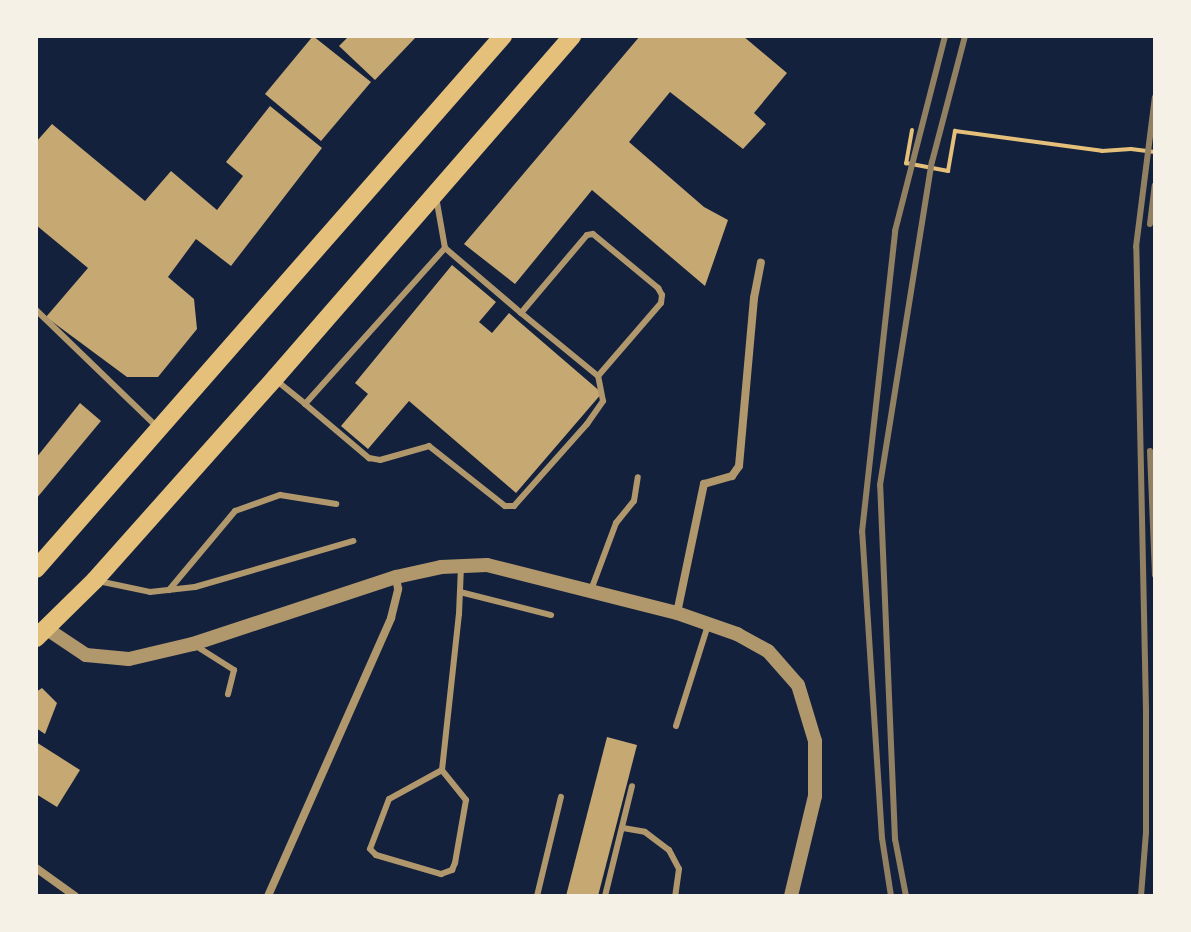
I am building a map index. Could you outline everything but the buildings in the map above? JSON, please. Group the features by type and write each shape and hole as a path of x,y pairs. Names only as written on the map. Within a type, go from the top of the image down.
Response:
{"main road":[{"path":"36,569 161,430 503,36"},
{"path":"42,634 95,580 275,378 571,36"}],"street":[{"path":"677,613 704,484 732,476 739,466 761,263"},
{"path":"42,634 86,655 104,660 129,659 193,644 396,577 461,565 511,568 677,613 737,634 768,651 798,685 815,741 815,796 791,896"},
{"path":"268,896 391,618 398,589 396,577"},
{"path":"36,868 75,896"}],"lane":[{"path":"275,378 369,458 380,460 429,446 505,506 514,506 599,407 604,395 598,376 445,248 435,193"},
{"path":"521,313 587,235 599,237 662,295 661,303 598,376"},
{"path":"305,404 445,248"},
{"path":"36,310 161,430"},
{"path":"590,591 616,523 635,498 638,477"},
{"path":"169,590 228,517 240,508 280,495 336,504"},
{"path":"95,580 150,592 169,590 220,581 353,541"},
{"path":"442,770 389,799 370,849 376,855 441,874 452,870 466,800 442,770 461,565"},
{"path":"460,592 551,615"},
{"path":"676,726 708,625"},
{"path":"193,644 234,670 228,694"},
{"path":"605,896 632,786"},
{"path":"537,896 561,797"},
{"path":"623,828 645,832 669,850 679,869 675,896"}],"path":[{"path":"912,130 906,163 948,171 955,131 1102,151 1131,149 1155,152"}],"railway":[{"path":"891,896 882,838 862,532 895,231 945,36"},
{"path":"906,896 895,839 880,485 932,162 965,36"},
{"path":"1141,896 1146,832 1146,709 1136,247 1155,97"},
{"path":"1150,224 1155,185"},
{"path":"1150,451 1155,575"}]}
